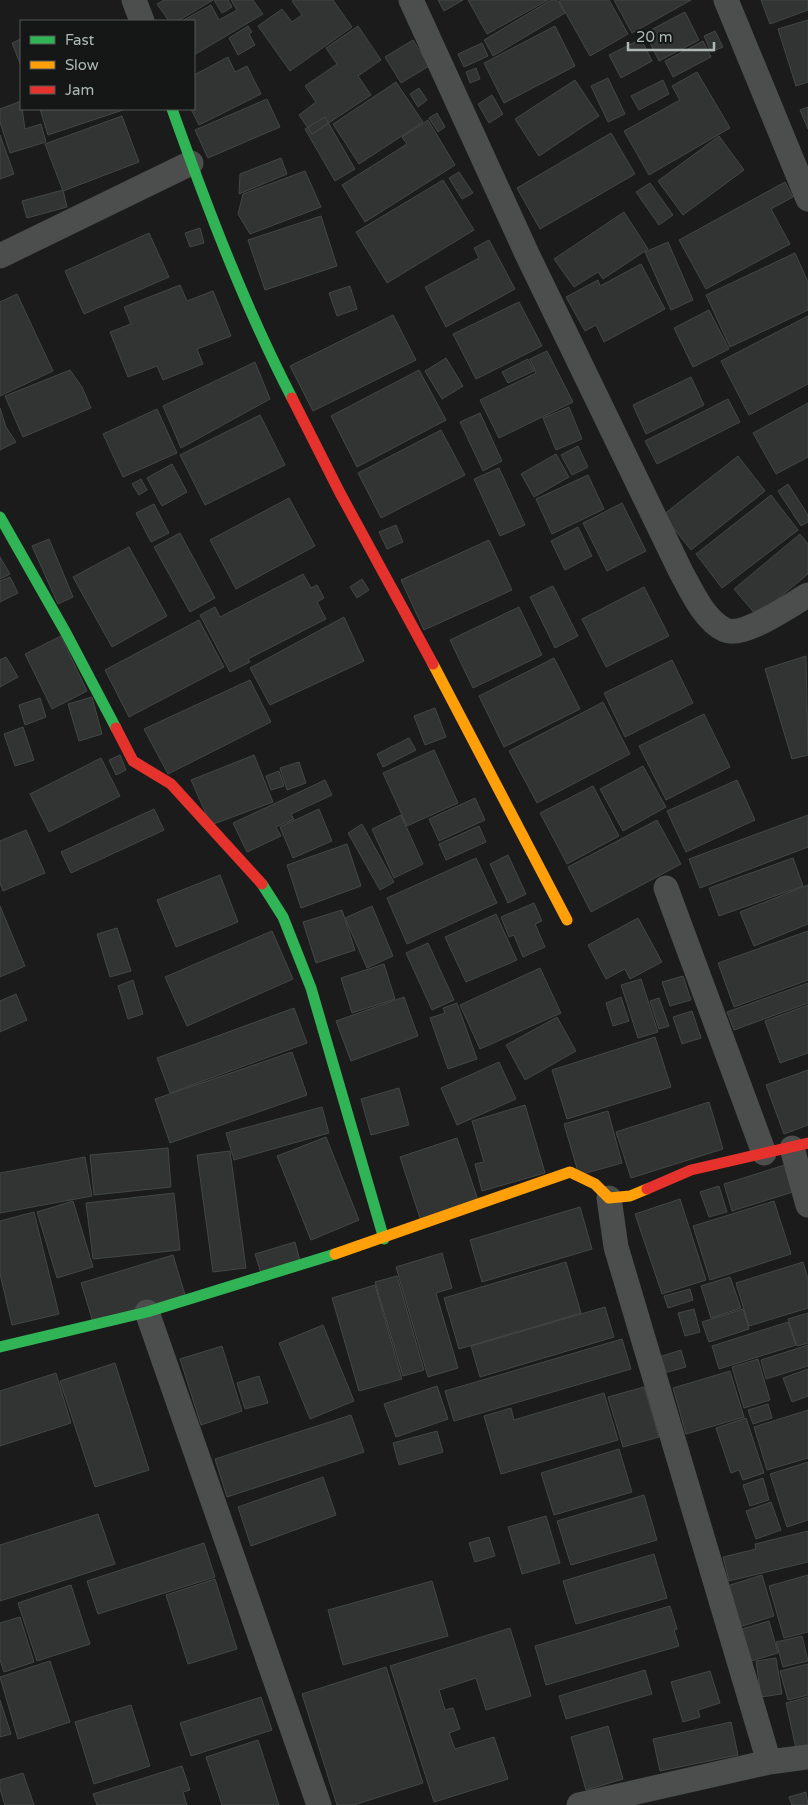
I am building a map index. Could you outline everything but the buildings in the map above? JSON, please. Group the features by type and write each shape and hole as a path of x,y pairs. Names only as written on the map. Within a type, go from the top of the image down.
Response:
{"street":[{"path":"134,0 142,20"},
{"path":"411,0 507,206 527,254 681,572 696,597 710,617 725,630 742,632 808,596"},
{"path":"726,0 808,199"},
{"path":"172,110 191,164 263,342 340,493 424,647 567,920"},
{"path":"0,256 191,164"},
{"path":"0,517 66,633 133,762 142,771 159,775 171,784 262,884 283,917 311,988 384,1239"},
{"path":"666,888 764,1153"},
{"path":"609,1198 630,1196 691,1170 800,1146 808,1204"},
{"path":"0,1347 148,1312 384,1239 570,1172 595,1184 609,1198 616,1247 769,1762"},
{"path":"148,1312 319,1805"},
{"path":"579,1805 769,1762 808,1757"}],"traffic: fast":[{"path":"172,110 242,292 292,398"},
{"path":"0,517 66,633 116,728"},
{"path":"262,884 283,917 311,988 384,1239"},
{"path":"0,1347 147,1312 335,1254"}],"traffic: slow":[{"path":"433,664 567,920"},
{"path":"335,1254 570,1172 595,1184 609,1198 630,1196 647,1189"}],"traffic: jam":[{"path":"292,398 340,493 433,664"},
{"path":"116,728 133,761 171,784 262,884"},
{"path":"647,1189 691,1170 808,1143"}]}
